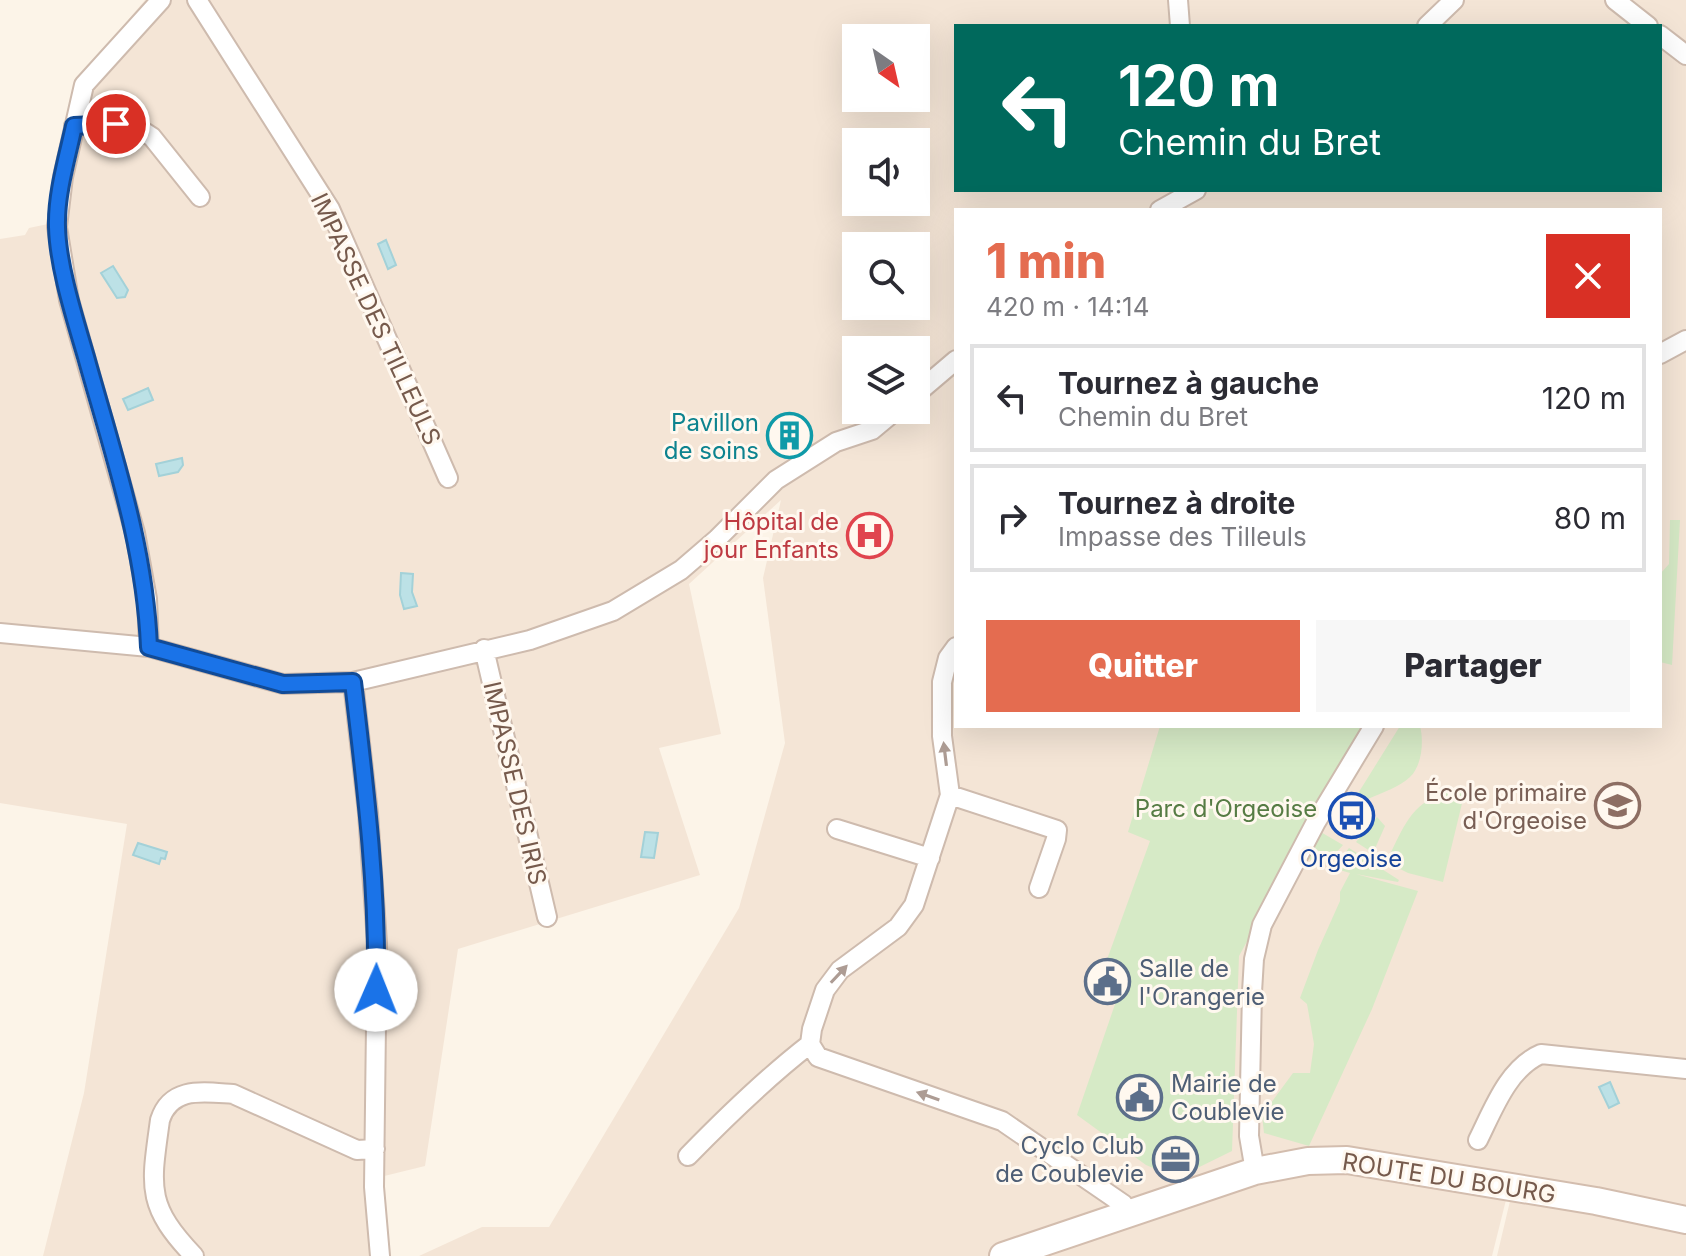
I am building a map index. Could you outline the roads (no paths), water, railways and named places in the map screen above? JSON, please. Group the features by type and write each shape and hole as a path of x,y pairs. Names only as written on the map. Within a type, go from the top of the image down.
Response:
{"main road":[{"name":"ROUTE DU BOURG","path":"1003,1256 1255,1171 1308,1161 1347,1160 1686,1218"}],"street":[{"path":"149,647 147,599 135,533 69,300 57,227 63,177 84,85 161,0"},
{"name":"IMPASSE DES TILLEULS","path":"197,0 330,209 448,478"},
{"path":"1178,0 1180,24"},
{"path":"1429,24 1454,0"},
{"path":"1615,0 1645,24"},
{"path":"1662,37 1686,55"},
{"path":"74,126 116,124 142,130 152,137 200,197"},
{"path":"1164,208 1192,192"},
{"path":"1662,350 1686,340"},
{"path":"930,382 954,362"},
{"path":"0,633 149,647 283,684 353,682 530,640 613,611 681,570 776,480 836,442 872,430 879,424"},
{"name":"IMPASSE DES IRIS","path":"484,649 547,917"},
{"path":"954,650 948,658 942,682 942,736 950,795 914,905 898,927 840,970 825,990 810,1044 818,1057 1002,1121 1123,1204 1130,1213"},
{"path":"353,682 368,813 377,943 374,1187 380,1256"},
{"path":"1255,1171 1249,1136 1252,992 1254,959 1262,925 1316,822 1373,728"},
{"path":"950,795 1057,830 1039,888"},
{"path":"837,829 930,858"},
{"path":"688,1156 780,1067 810,1044"},
{"path":"1478,1140 1503,1090 1529,1059 1541,1054 1686,1069"},
{"path":"194,1256 176,1237 158,1207 153,1189 160,1120 163,1110 175,1098 211,1093 233,1094 357,1150 375,1149"}],"water":[{"path":"386,240 396,265 388,269 378,244"},
{"path":"113,266 128,290 125,297 117,298 101,273"},
{"path":"148,388 153,400 128,410 123,399"},
{"path":"182,458 183,465 178,472 159,476 156,464"},
{"path":"401,573 413,574 412,592 417,606 404,609 400,595"},
{"path":"645,832 658,833 654,858 641,857"},
{"path":"138,843 167,852 165,859 161,858 159,864 133,855"},
{"path":"1610,1082 1619,1103 1609,1108 1599,1087"}],"place":[{"name":"Pavillon de soins","path":"790,436"},
{"name":"Hôpital de jour Enfants","path":"870,535"},
{"name":"École primaire d'Orgeoise","path":"1618,806"},
{"name":"Orgeoise","path":"1351,816"},
{"name":"Salle de l'Orangerie","path":"1108,982"},
{"name":"Mairie de Coublevie","path":"1140,1097"},
{"name":"Cyclo Club de Coublevie","path":"1175,1159"}],"park label":[{"name":"Parc d'Orgeoise","path":"1226,808"}]}
